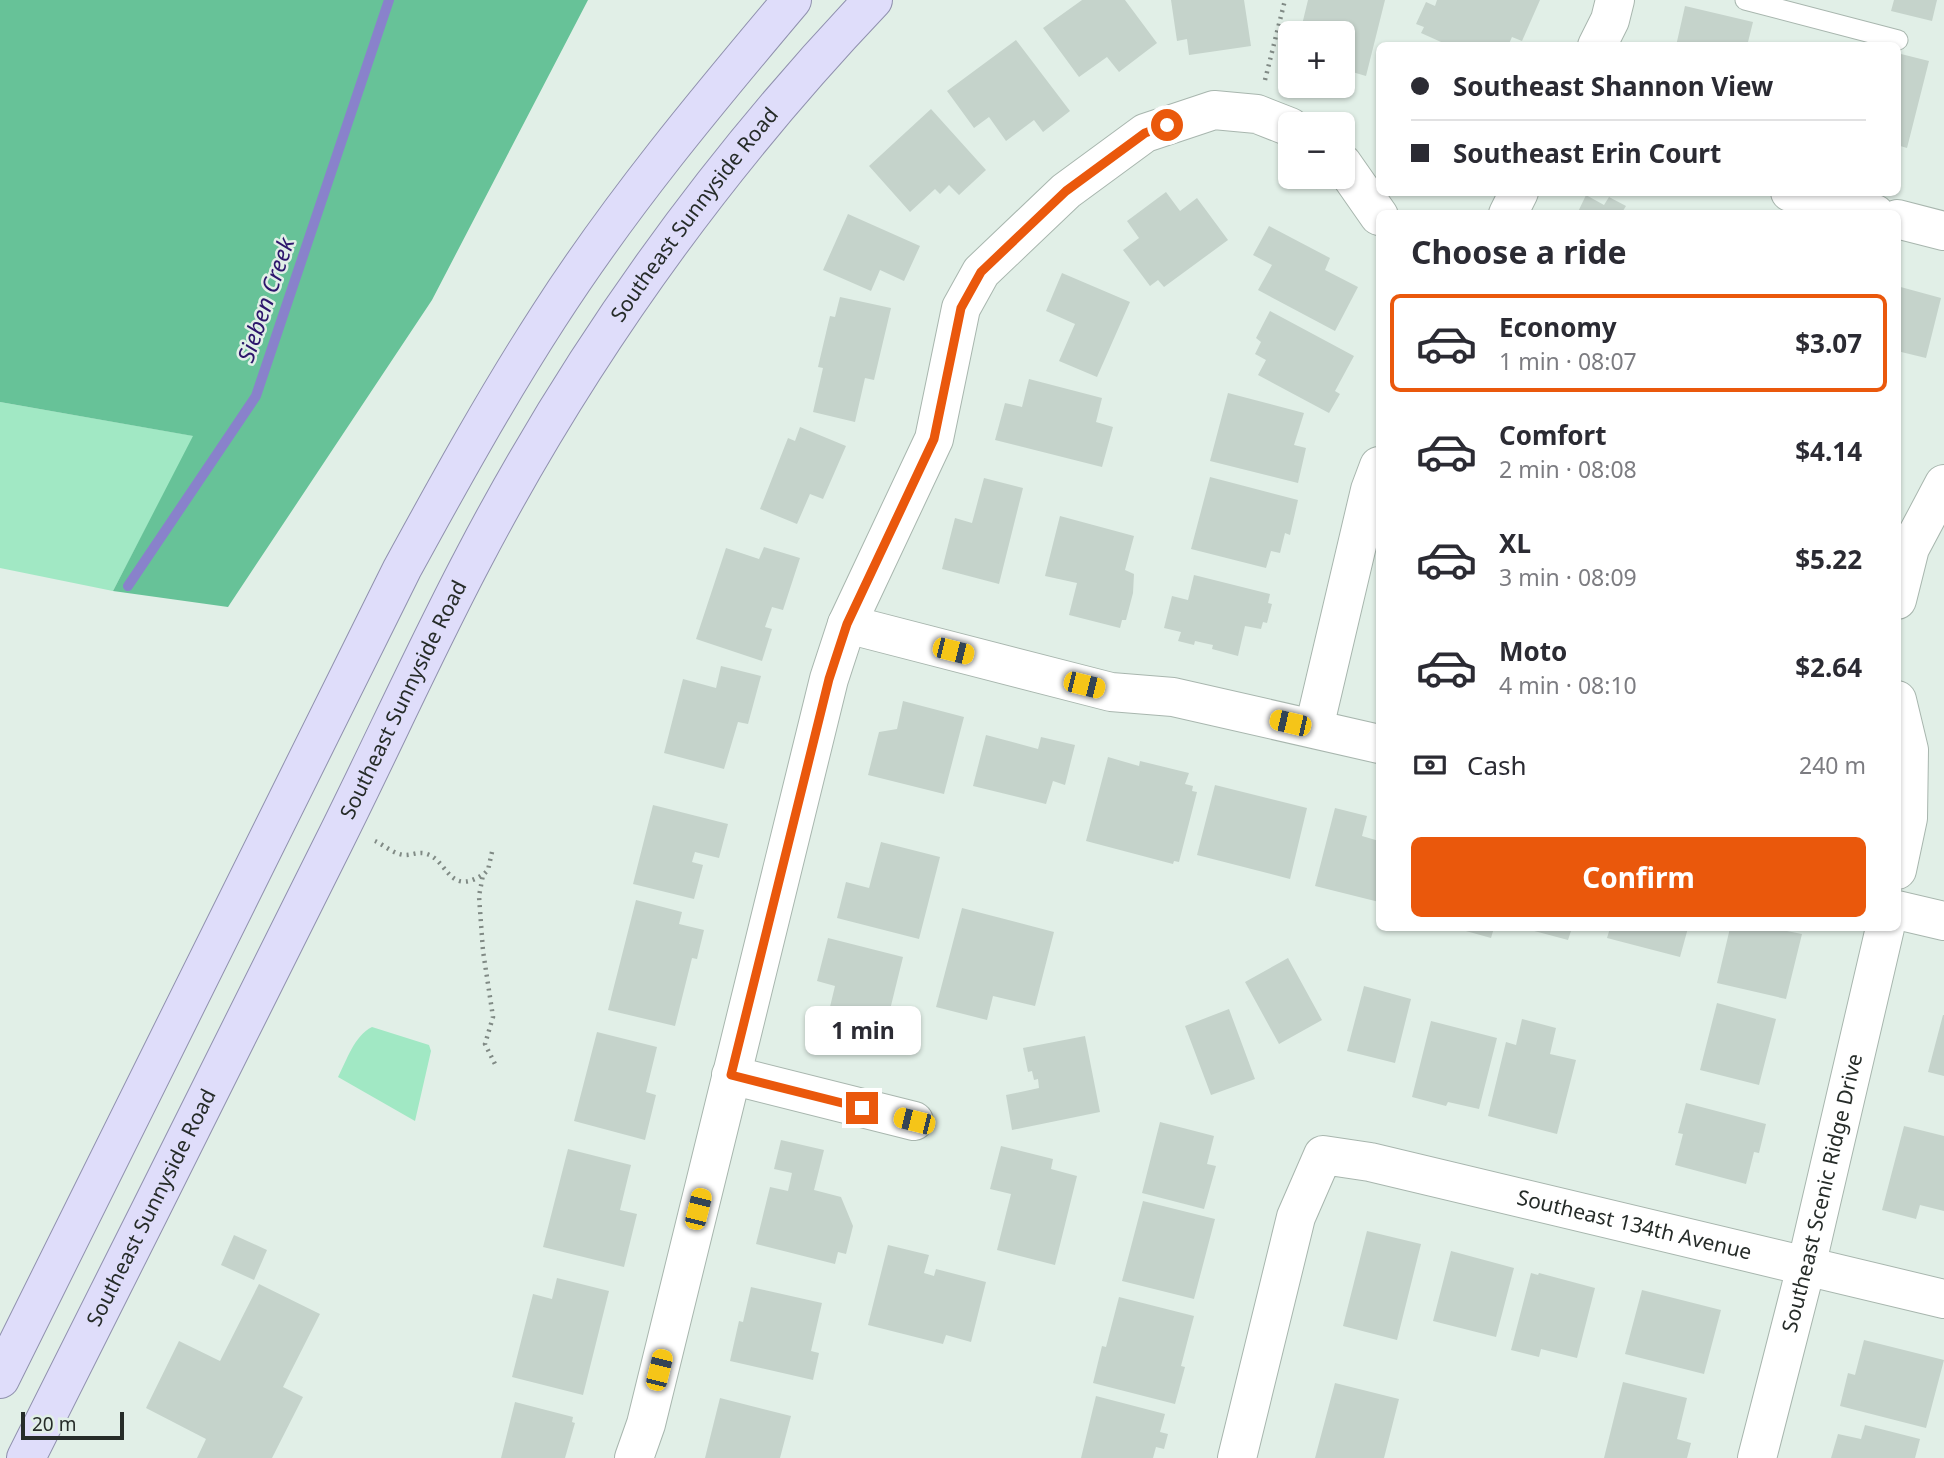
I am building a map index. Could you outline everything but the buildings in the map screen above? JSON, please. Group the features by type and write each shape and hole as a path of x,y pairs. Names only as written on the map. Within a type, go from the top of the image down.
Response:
{"main road":[{"path":"0,1379 402,569 471,441 550,314 596,247 677,137 792,0"},
{"name":"Southeast Sunnyside Road","path":"26,1458 474,558 573,388 643,282 775,108 873,0"}],"street":[{"path":"1599,42 1610,20 1615,0"},
{"path":"634,1458 646,1424 829,679 847,624 934,439 961,308 981,272 1066,191 1145,133 1214,110 1273,121"},
{"path":"1355,182 1376,212"},
{"path":"1805,196 1859,210"},
{"path":"1901,220 1944,231"},
{"path":"1314,728 1376,474"},
{"path":"1901,584 1910,548 1944,484"},
{"path":"847,624 1111,692 1173,697 1376,743"},
{"path":"1901,717 1909,750 1908,818 1901,851"},
{"path":"1901,911 1944,920"},
{"name":"Southeast Scenic Ridge Drive","path":"1757,1458 1806,1267 1884,931"},
{"path":"731,1075 914,1121"},
{"name":"Southeast 134th Avenue","path":"1237,1458 1296,1217 1323,1156 1370,1162 1944,1299"}],"lane":[{"path":"1745,0 1898,40"}],"path":[{"path":"1273,121 1285,0"},
{"path":"342,825 404,855 424,852 439,861 447,874 459,880 469,881 483,875 488,870 492,852"},
{"path":"483,875 479,913 493,1017 485,1044 496,1066"}],"green space":[{"path":"0,0 588,0 432,300 228,607 113,591 193,436 0,402"},
{"path":"0,402 194,436 113,591 0,568"},
{"path":"372,1027 429,1045 431,1051 415,1121 338,1077 360,1036"}],"waterway":[{"name":"Sieben Creek","path":"128,586 256,396 389,0"}],"route":[{"path":"862,1108 731,1075 829,679 847,624 934,439 961,308 981,272 1066,191 1145,133 1167,125"}]}
